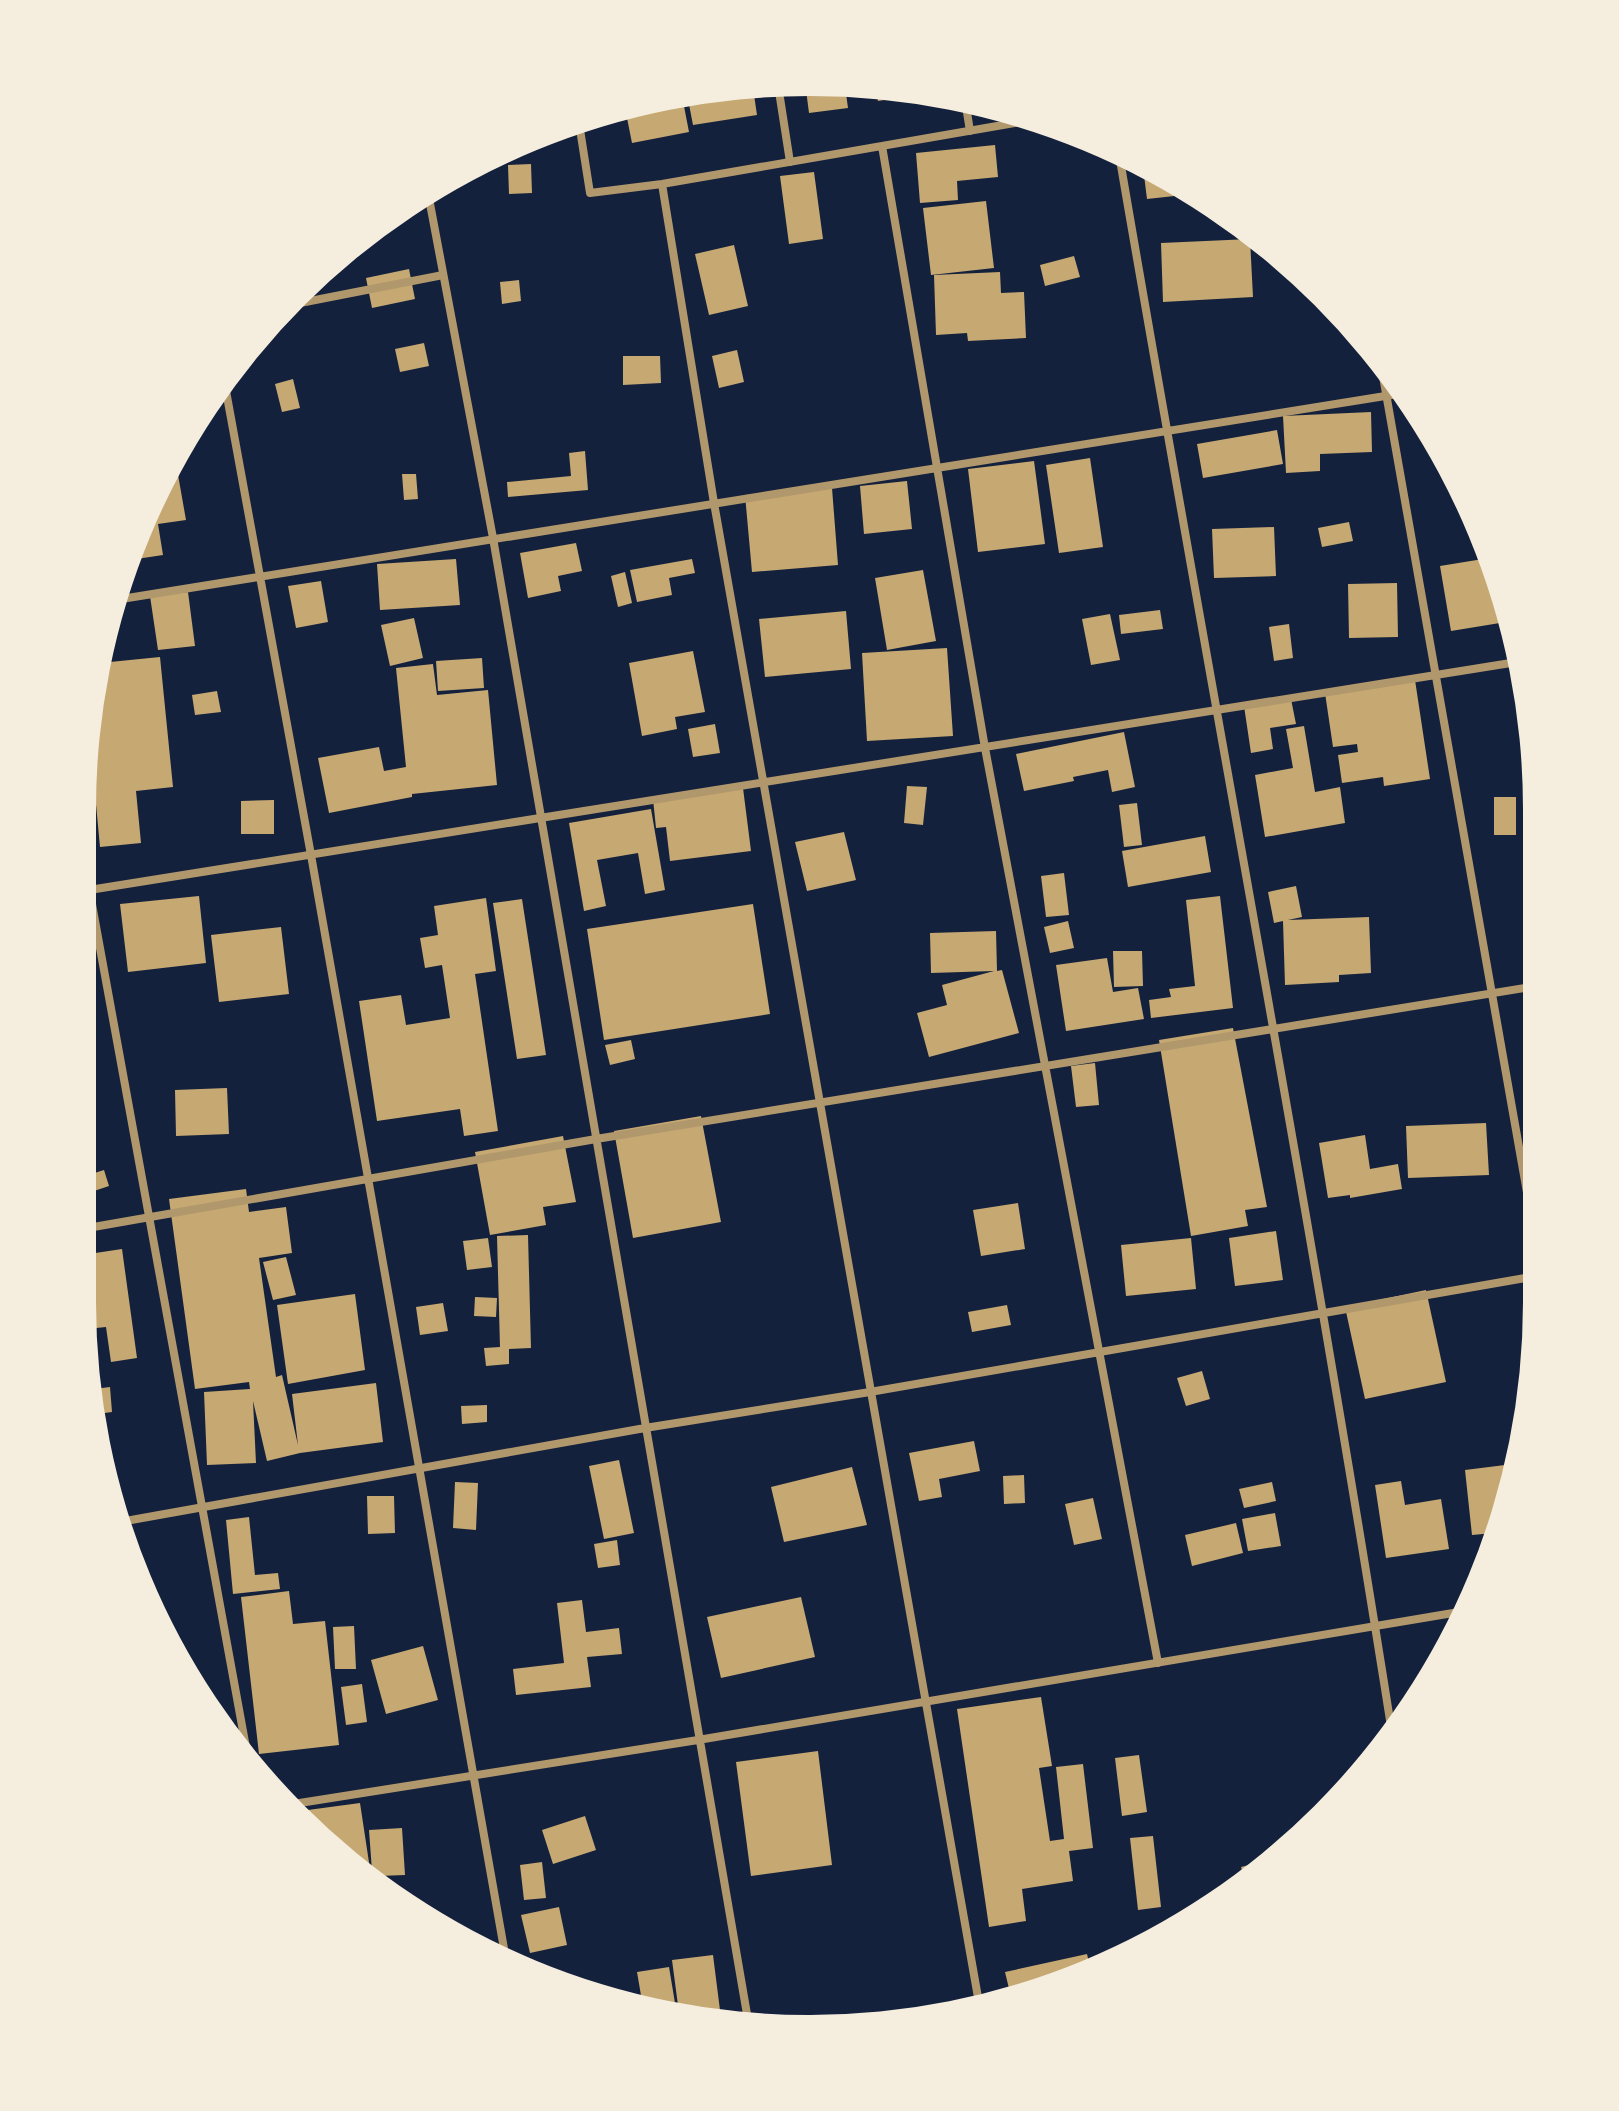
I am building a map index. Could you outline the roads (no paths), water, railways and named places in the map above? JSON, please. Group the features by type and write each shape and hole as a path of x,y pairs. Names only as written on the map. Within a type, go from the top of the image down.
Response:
{"street":[{"path":"780,97 790,162"},
{"path":"967,114 970,131"},
{"path":"581,134 590,193 662,184 1008,124"},
{"path":"882,146 985,748 1158,1663"},
{"path":"1121,168 1166,431 1219,710 1389,1717"},
{"path":"662,184 714,503 978,1995"},
{"path":"430,206 493,538 746,2012"},
{"path":"309,301 443,275"},
{"path":"1385,387 1523,1171"},
{"path":"128,598 1390,395"},
{"path":"227,397 369,1178 503,1946"},
{"path":"96,889 1508,664"},
{"path":"96,943 244,1737"},
{"path":"96,1226 596,1139 1523,988"},
{"path":"131,1520 645,1428 1523,1278"},
{"path":"302,1803 698,1740 1451,1613"}]}
